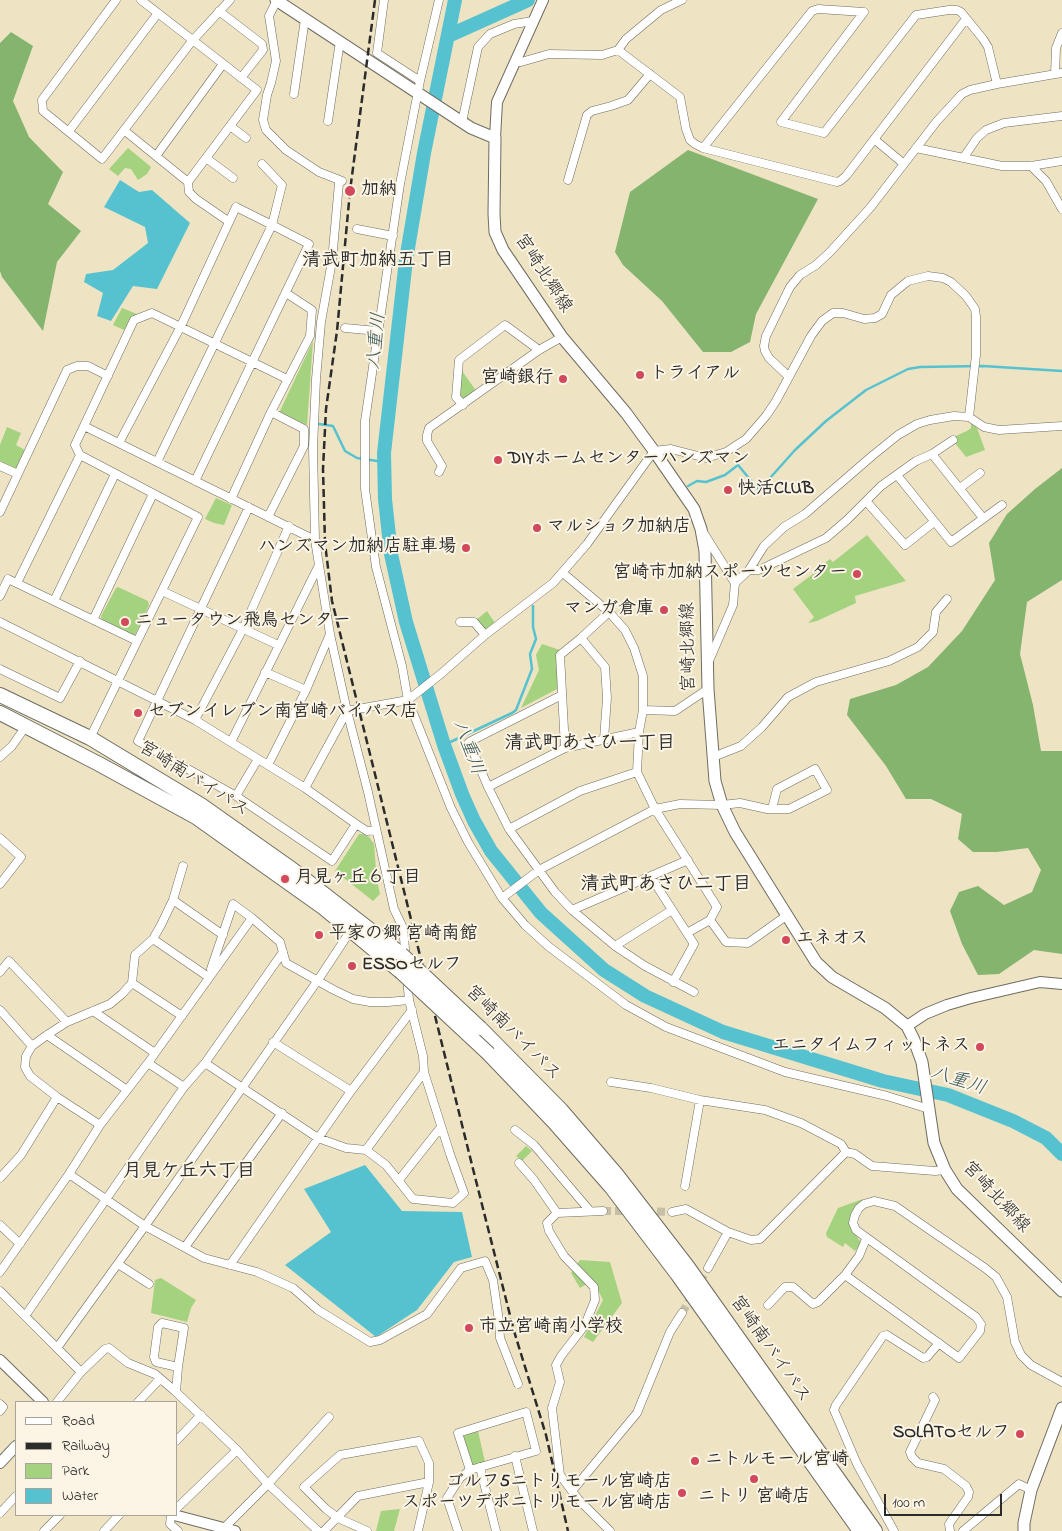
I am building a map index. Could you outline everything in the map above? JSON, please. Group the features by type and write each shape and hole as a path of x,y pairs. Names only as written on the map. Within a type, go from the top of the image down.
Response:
{"highway":[{"name":"宮崎南バイパス","path":"0,695 90,738 201,805 269,852 401,954 480,1028 561,1110 616,1174 687,1266 876,1531"},
{"name":"宮崎南バイパス","path":"0,712 196,817 285,879 400,971 489,1054 554,1122 612,1188 678,1275 860,1531"}],"main road":[{"path":"276,0 459,120 495,138"},
{"name":"宮崎北郷線","path":"495,138 495,232 503,250 562,337 626,414 694,508 701,529 705,551 708,689 715,781 722,805 735,832 816,962 832,977 885,1008 907,1026 922,1062 934,1143 945,1170 957,1189 1062,1291"},
{"path":"1024,1531 1031,1490 1062,1408"}],"street":[{"path":"116,0 42,100 43,111 102,159 192,41 230,0"},
{"path":"141,0 257,90 188,182 189,192 196,199 228,221"},
{"path":"206,1063 318,1138 346,1148 366,1150 386,1164 404,1189 414,1199 453,1203 464,1193 424,1072 409,1000 404,928 394,909 347,712 330,634 314,540 316,378 321,322 332,262 339,183 342,181 319,172 286,150 266,130 263,120 266,96 276,60 269,16 276,0"},
{"path":"384,0 377,53 420,81"},
{"path":"438,0 400,184 378,331 366,421 365,489 376,567 402,666 411,697 451,808 468,842 525,925 575,967 626,1005 666,1027 785,1072 886,1096 929,1109"},
{"path":"515,62 548,54 602,55 618,50 626,39 661,10 682,0"},
{"path":"495,138 497,102 541,3"},
{"path":"704,148 812,11 818,9 864,12 781,122 824,133 916,15 954,10 961,12 988,47 997,84"},
{"path":"219,11 262,44 263,50 241,78"},
{"path":"69,131 158,13"},
{"path":"294,94 305,19"},
{"path":"618,50 680,97 690,140 704,148 840,182 966,19"},
{"path":"459,120 478,47 490,34 514,24 534,20"},
{"path":"789,377 769,358 764,346 766,336 790,287 800,275 816,265 830,252 870,208 937,121 962,94 970,90 997,84 1058,74 1056,48 1062,33"},
{"path":"328,121 340,41"},
{"path":"156,156 223,64"},
{"path":"568,180 587,115 592,111 628,100 650,74"},
{"path":"964,157 977,138 986,130 1004,124 1062,116"},
{"path":"230,126 246,138"},
{"path":"125,131 188,182"},
{"path":"874,139 904,164"},
{"path":"916,148 1002,166 1031,166 1062,161"},
{"path":"206,158 233,178"},
{"path":"156,462 272,225 282,185 262,164"},
{"path":"1031,166 1046,181 1062,209"},
{"path":"119,443 180,326 236,207 310,244 195,481"},
{"path":"357,230 393,236"},
{"path":"305,788 347,712 411,697 553,583 587,544 654,451 671,450 706,458 726,452 746,438 766,416 811,336 822,321 833,313 843,313 864,319 876,318 882,314 891,295 908,281 928,276 942,278 961,291 974,309 976,355 969,417"},
{"path":"231,499 271,412 310,336 312,310 286,293"},
{"path":"90,738 198,517 80,455 75,445 134,320 152,313 287,379"},
{"path":"463,405 456,397 459,360 505,325 539,350"},
{"path":"345,328 378,331"},
{"path":"440,472 442,466 427,441 429,428 539,350 562,337"},
{"path":"0,512 67,370 77,366 88,366 108,376"},
{"path":"268,517 304,446 304,429 271,412"},
{"path":"735,583 749,570 764,546 784,526 805,514 898,435 917,424 954,416 969,417 984,427 999,430 1062,426"},
{"path":"84,426 314,540"},
{"path":"749,570 759,570 826,538 897,475 916,461 932,454 953,440"},
{"path":"932,454 983,518"},
{"path":"17,583 80,455"},
{"path":"0,466 18,474"},
{"path":"960,488 980,473"},
{"path":"54,601 115,474"},
{"path":"897,475 951,542 1002,505"},
{"path":"93,620 153,494"},
{"path":"866,501 905,546 934,522"},
{"path":"249,507 138,741 236,796 332,861 356,824"},
{"path":"195,720 243,629 289,526"},
{"path":"701,529 735,583 733,605 708,663"},
{"path":"231,742 319,565"},
{"path":"563,572 609,612 625,630 634,648 643,676 643,710 639,732 637,772 655,809 717,907 710,920 687,933"},
{"path":"0,596 8,579 137,641"},
{"path":"162,591 278,645"},
{"path":"713,757 741,746 762,727 788,697 816,682 889,660 918,647 933,632 936,612 947,599"},
{"path":"565,748 560,655 609,612"},
{"path":"0,622 195,720 305,788 367,831 376,830"},
{"path":"460,622 474,622 485,636"},
{"path":"268,765 306,690 330,634"},
{"path":"581,638 604,667 607,698 604,739"},
{"path":"0,669 60,698 80,661"},
{"path":"265,672 306,690"},
{"path":"643,710 675,711 708,689"},
{"path":"562,694 469,742 488,787 509,829 536,872 572,910 615,946 645,966 694,992"},
{"path":"0,757 12,746 26,726"},
{"path":"488,787 565,748 639,732"},
{"path":"236,796 258,759"},
{"path":"504,895 536,872 655,809 680,804 740,804 772,809 789,809 827,790 815,769 777,789 772,809"},
{"path":"509,829 580,791 637,772"},
{"path":"0,838 21,858 0,884"},
{"path":"572,910 688,860"},
{"path":"100,1125 57,1097 30,1076 24,1066 26,1056 32,1046 67,1022 110,1004 132,983 136,955 153,940 173,900 183,866"},
{"path":"652,876 694,944 673,982"},
{"path":"173,900 223,935"},
{"path":"203,986 233,904 280,942 286,963 353,999 388,1002 409,1000"},
{"path":"615,946 672,910"},
{"path":"710,920 726,942 748,943 786,916"},
{"path":"0,1272 69,1174 100,1125 155,1053 252,918"},
{"path":"57,1348 145,1226 351,930"},
{"path":"153,940 207,976"},
{"path":"25,1316 184,1087 206,1063 283,952"},
{"path":"0,972 9,961 67,1022"},
{"path":"907,1026 925,1014 971,998 1040,982 1062,984"},
{"path":"132,983 182,1016"},
{"path":"230,1265 351,1091 412,1010"},
{"path":"0,1011 32,1046"},
{"path":"93,1011 155,1053"},
{"path":"48,1035 127,1090"},
{"path":"273,1042 351,1091"},
{"path":"148,1062 184,1087"},
{"path":"366,1150 424,1072"},
{"path":"611,1082 651,1088 700,1100 765,1110 801,1122 841,1144 846,1152 855,1154 872,1166 935,1171 945,1170"},
{"path":"0,1178 21,1155 57,1097"},
{"path":"685,1186 700,1100"},
{"path":"185,1247 282,1113"},
{"path":"399,1180 441,1127"},
{"path":"514,1130 534,1145 590,1211"},
{"path":"672,1212 686,1209 728,1232 751,1240 760,1239 846,1152"},
{"path":"519,1163 534,1180 557,1213"},
{"path":"69,1174 145,1226 204,1258 256,1272 293,1288 318,1310 370,1342 380,1340 427,1314 461,1268 485,1261 493,1280 500,1338 518,1384"},
{"path":"845,1275 959,1358 974,1340 980,1331 981,1324 976,1316 856,1230 853,1223 855,1215 864,1204 874,1201 895,1206 996,1277 1007,1298 1016,1342 1021,1355 1031,1365 1062,1382"},
{"path":"602,1211 557,1213 547,1223 549,1231 564,1256 594,1286 595,1300 586,1324 556,1365 560,1382 552,1408 560,1475 578,1498 610,1531"},
{"path":"0,1225 20,1244"},
{"path":"708,1268 728,1232"},
{"path":"768,1305 785,1287 792,1287 813,1304 818,1302 845,1275 859,1256 866,1238"},
{"path":"118,1264 149,1284"},
{"path":"0,1291 82,1372"},
{"path":"572,1491 637,1413 670,1332 682,1313"},
{"path":"176,1392 184,1328 162,1323 158,1327 154,1357 156,1362 178,1367"},
{"path":"894,1531 857,1464 834,1410 883,1336 887,1335 923,1358 927,1357 939,1343"},
{"path":"58,1401 82,1372 105,1349 109,1348 128,1364 155,1374 176,1392 318,1531"},
{"path":"0,1360 43,1401"},
{"path":"139,1401 160,1378"},
{"path":"933,1397 935,1400 910,1452 912,1457 918,1462 944,1468 966,1486 968,1497 950,1524 950,1531"},
{"path":"0,1404 3,1407 0,1411"},
{"path":"458,1531 447,1498 460,1478 470,1470 536,1451 526,1412 458,1433 470,1470"},
{"path":"178,1439 201,1415"},
{"path":"172,1518 230,1530 268,1484 329,1417"},
{"path":"367,1531 338,1518 304,1487 340,1455 419,1441 429,1464 429,1482 418,1531"},
{"path":"0,1463 15,1447"},
{"path":"178,1507 237,1450"},
{"path":"515,1456 533,1531"},
{"path":"480,1467 496,1531"},
{"path":"324,1531 358,1496 429,1482"},
{"path":"963,1531 1019,1484 1031,1490"},
{"path":"0,1513 15,1497"},
{"path":"44,1531 59,1516"},
{"path":"104,1531 118,1516"},
{"path":"163,1531 172,1518"},
{"path":"172,1518 178,1531"}],"green space":[{"path":"11,32 33,46 13,101 29,137 63,172 48,204 81,231 57,262 43,331 2,277 0,271 0,43"},
{"path":"128,148 151,167 147,174 138,180 131,169 125,168 118,176 109,169"},
{"path":"688,150 818,199 756,314 750,342 731,352 703,352 662,301 623,265 615,252 630,192"},
{"path":"122,308 137,314 132,317 124,330 113,325"},
{"path":"313,341 307,425 279,413"},
{"path":"462,371 477,392 466,400 462,399 459,391"},
{"path":"971,423 977,428 985,450 966,457 951,438 971,428"},
{"path":"7,427 21,433 16,445 25,450 18,468 13,468 0,461 0,445"},
{"path":"1062,468 1062,580 1027,602 1020,654 1033,705 1041,751 1062,751 1062,954 1034,950 999,974 978,975 962,944 950,911 959,892 978,886 1004,905 1032,892 1041,870 1028,848 997,852 973,852 958,839 962,814 931,799 906,799 886,766 847,715 850,699 896,685 928,667 962,631 995,580 989,543 1007,514"},
{"path":"216,498 232,505 224,525 205,519"},
{"name":"宮崎市加納スポーツセンター","path":"867,535 906,581 855,596 856,603 817,621 808,623 814,617 793,589 830,559 833,562"},
{"path":"118,587 148,601 149,605 135,635 132,636 102,620 101,616"},
{"path":"487,611 495,623 484,631 476,620"},
{"path":"542,644 560,650 557,689 521,708 539,670 536,655"},
{"path":"359,834 369,837 374,844 380,894 373,901 335,871"},
{"path":"526,1146 532,1151 522,1161 516,1156"},
{"path":"863,1199 857,1207 851,1227 861,1243 855,1251 845,1243 843,1247 827,1237 826,1233 838,1208"},
{"path":"580,1260 610,1262 622,1303 593,1342 584,1337 603,1300 593,1280 580,1288 571,1273"},
{"path":"161,1278 196,1300 191,1308 187,1322 151,1313 155,1280"},
{"path":"478,1431 485,1462 475,1466 472,1465 463,1436"},
{"path":"400,1509 394,1531 376,1531 381,1511"}],"water":[{"path":"120,180 139,192 152,190 190,223 157,289 133,286 111,321 97,316 103,293 84,282 86,274 113,270 148,243 145,227 104,207"},
{"path":"365,1165 402,1211 462,1212 472,1257 454,1262 417,1310 376,1337 285,1265 331,1232 304,1189"}],"waterway":[{"name":"八重川","path":"455,0 424,153 406,260 384,453 385,499 391,554 406,622 444,745 474,821 491,851 541,913 604,970 645,996 723,1032 883,1081 948,1095 1013,1121 1046,1138 1062,1154"},
{"path":"448,36 528,0"},
{"path":"688,486 697,481 706,482 725,475 738,465 758,489 762,487 795,450 826,421 866,390 908,369 920,367 983,366 1062,371"},
{"path":"319,424 333,426 345,451 357,458 384,462"},
{"path":"444,745 516,710 532,669 530,654 536,639 533,627 533,606"}],"tunnel":[{"path":"603,1211 631,1211"},
{"path":"645,1211 672,1212"},
{"path":"682,1313 708,1268"}],"railway":[{"path":"375,0 350,191 337,331 326,409 323,469 325,543 332,601 514,1331 546,1435 568,1531"}],"place":[{"name":"加納","path":"350,191"},
{"name":"トライアル","path":"640,375"},
{"name":"宮崎銀行","path":"563,379"},
{"name":"DIYホームセンターハンズマン","path":"498,460"},
{"name":"快活CLUB","path":"728,490"},
{"name":"マルショク加納店","path":"537,528"},
{"name":"ハンズマン加納店駐車場","path":"466,548"},
{"name":"宮崎市加納スポーツセンター","path":"857,574"},
{"name":"マンガ倉庫","path":"664,610"},
{"name":"ニュータウン飛鳥センター","path":"125,622"},
{"name":"セブンイレブン南宮崎バイパス店","path":"138,713"},
{"name":"月見ヶ丘６丁目","path":"285,879"},
{"name":"平家の郷 宮崎南館","path":"319,935"},
{"name":"エネオス","path":"786,940"},
{"name":"ESSOセルフ","path":"352,966"},
{"name":"エニタイムフィットネス","path":"980,1047"},
{"name":"市立宮崎南小学校","path":"469,1328"},
{"name":"SOLATOセルフ","path":"1020,1434"},
{"name":"ニトルモール宮崎","path":"695,1461"},
{"name":"ニトリ 宮崎店","path":"754,1479"},
{"name":"ゴルフ5ニトリモール宮崎店 スポーツデポニトリモール宮崎店","path":"682,1493"}],"district":[{"name":"清武町加納五丁目","path":"378,262"},
{"name":"清武町あさひ一丁目","path":"590,745"},
{"name":"清武町あさひ二丁目","path":"666,886"},
{"name":"月見ケ丘六丁目","path":"189,1173"}]}
